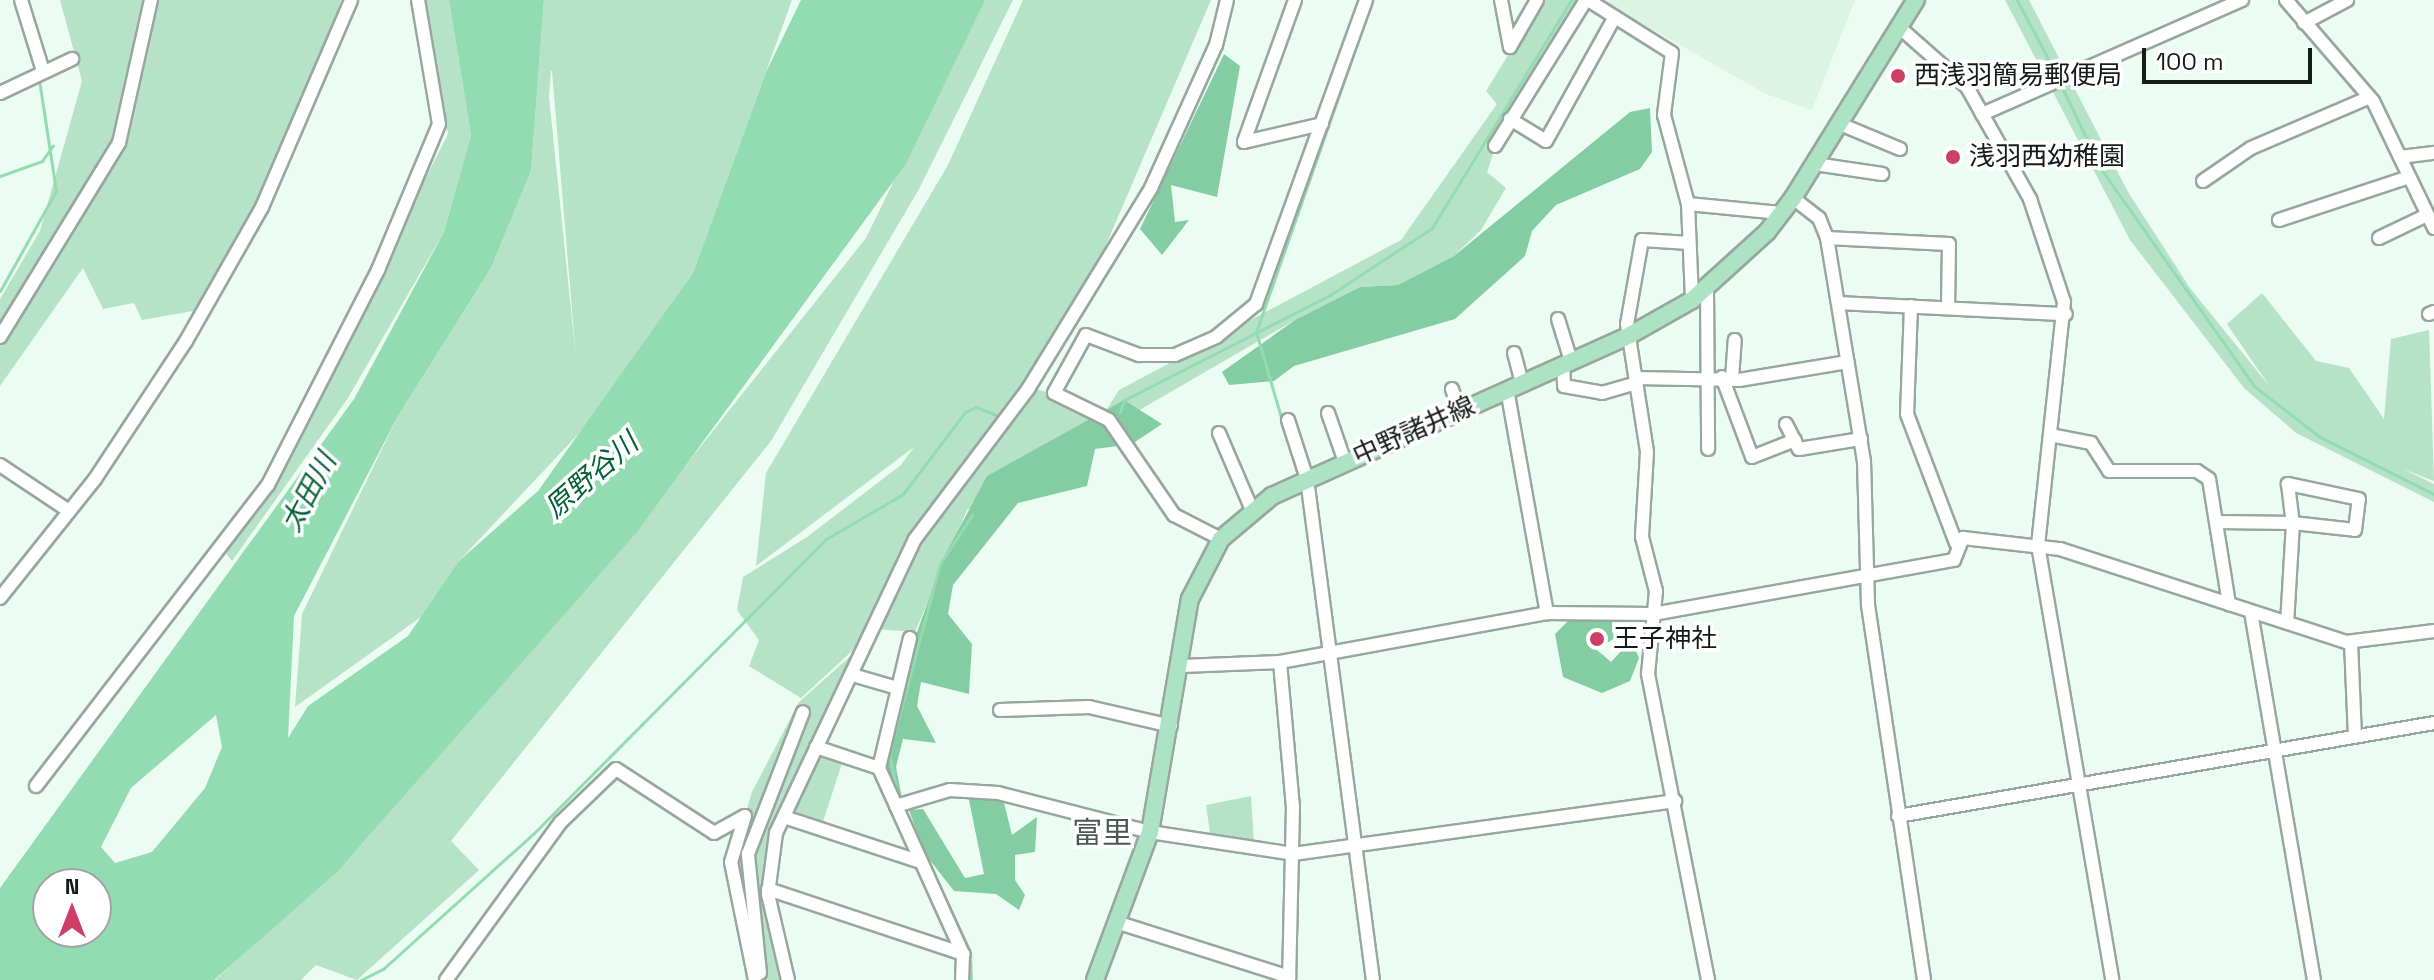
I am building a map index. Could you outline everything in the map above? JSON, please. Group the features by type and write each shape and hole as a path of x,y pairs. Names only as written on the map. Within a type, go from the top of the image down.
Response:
{"main road":[{"name":"中野諸井線","path":"1095,980 1150,832 1182,666 1190,599 1221,539 1252,510 1307,479 1630,335 1692,300 1793,198 1916,0"}],"street":[{"path":"21,0 42,68"},
{"path":"0,598 69,511 153,394 262,207 351,0"},
{"path":"36,786 268,485 371,284 439,124 418,0"},
{"path":"792,979 768,889 784,817 816,747 856,676 915,539 992,441 1125,236 1198,88 1227,0"},
{"path":"1295,0 1244,142 1322,124"},
{"path":"1221,539 1174,515 1109,420 1054,393 1086,335 1139,355 1175,355 1216,337 1256,304 1366,0"},
{"path":"1501,0 1510,47 1537,0"},
{"path":"1495,146 1587,0 1613,20 1672,53 1664,115 1688,204 1692,300"},
{"path":"1982,114 2064,74 2242,0"},
{"path":"2286,0 2370,97 2434,228"},
{"path":"2304,23 2347,0"},
{"path":"0,337 119,143 152,2"},
{"path":"1510,119 1546,141 1613,20"},
{"path":"1899,27 1944,61 1982,114 2036,213 2066,314 2038,545 2112,980"},
{"path":"0,93 42,68 72,59"},
{"path":"2203,181 2251,148 2370,97"},
{"path":"1840,124 1900,149"},
{"path":"2400,157 2434,153"},
{"path":"1815,164 1882,174"},
{"path":"2279,220 2409,177"},
{"path":"1793,198 1819,218 1827,238 1861,439 1865,579 1924,980"},
{"path":"1688,204 1781,213"},
{"path":"2379,238 2427,215"},
{"path":"1827,238 1949,244 1948,308"},
{"path":"1689,243 1642,240 1630,335 1637,380 1653,614 1648,674 1708,980"},
{"path":"1707,287 1721,377 1752,457 1795,440"},
{"path":"1838,303 2066,314"},
{"path":"1182,666 1280,662 1328,650 1547,613 1653,614 1865,579 1954,560 1956,543 1907,414 1911,306"},
{"path":"1558,319 1567,363 1564,386 1602,393 1637,380 1721,377 1848,362"},
{"path":"1708,449 1721,377 1735,340"},
{"path":"1514,353 1514,386 1547,613"},
{"path":"1452,389 1459,411"},
{"path":"1328,413 1345,462"},
{"path":"1288,420 1307,479 1373,980"},
{"path":"1786,424 1799,449 1861,439"},
{"path":"1219,433 1252,510"},
{"path":"2050,435 2091,443 2109,471 2197,471 2209,479 2219,522 2229,604"},
{"path":"0,465 69,511"},
{"path":"2219,522 2293,523 2355,530 2359,499 2288,484 2293,523 2287,623"},
{"path":"1956,543 2038,545 2351,642 2434,631"},
{"path":"2251,612 2314,980"},
{"path":"910,638 879,768 899,805 963,954 962,980"},
{"path":"2351,642 2355,736"},
{"path":"1116,922 1289,979 1293,854 1280,662"},
{"path":"856,676 897,688"},
{"path":"1000,710 1089,707 1171,726"},
{"path":"758,980 748,854 803,712"},
{"path":"1898,816 2434,723"},
{"path":"816,747 879,768"},
{"path":"446,980 561,822 616,769 714,833 745,816 731,862 758,980"},
{"path":"899,805 950,790 981,791 1150,832 1293,854 1356,848 1675,801"},
{"path":"784,817 921,862"},
{"path":"768,889 963,954"}],"shaded area":[{"path":"60,0 341,0 290,146 204,309 142,320 134,303 103,309 83,268 0,386 0,299 40,231 82,81"},
{"path":"423,0 449,0 471,135 444,232 348,398 232,561 225,552 278,469 448,134"},
{"path":"544,0 792,0 693,273 583,429 459,561 428,612 295,707 302,614 398,416 491,268 531,171","holes":["552,71 576,358 549,97"]},
{"path":"982,0 1013,0 919,189 771,441 451,841 479,870 357,980 316,965 301,980 215,980 361,845 605,567 866,238"},
{"path":"1023,0 1211,0 1106,245 1029,387 1107,409 1119,390 1401,240 1497,104 1486,91 1542,0 1581,0 1498,139 1487,172 1506,188 1481,230 1454,256 1398,285 1360,287 1295,320 967,510 915,632 876,629 801,698 749,666 759,640 737,610 743,577 807,537 901,465 914,447 756,566 766,473 948,165"},
{"path":"1601,0 1855,0 1812,110 1766,94"},
{"path":"2005,0 2029,0 2128,192 2190,288 2270,387 2227,324 2262,293 2316,361 2349,368 2384,419 2391,339 2429,330 2434,481 2403,469 2434,484 2434,502 2296,433 2244,388 2130,240"},
{"path":"1224,54 1240,66 1217,197 1171,185 1175,222 1189,220 1162,255 1140,229"},
{"path":"1650,108 1652,152 1640,169 1556,205 1532,231 1525,256 1455,319 1294,366 1274,381 1229,385 1222,372 1295,320 1360,287 1398,285 1454,256 1630,112"},
{"path":"1124,400 1162,424 1132,444 1095,449 1087,486 1018,503 953,585 948,614 972,644 969,694 921,682 917,706 936,743 903,739 896,767 903,804 889,806 875,780 897,688 944,557 987,476"},
{"path":"1571,618 1611,619 1616,637 1597,650 1611,662 1625,647 1624,632 1629,635 1639,658 1630,681 1602,693 1563,677 1555,634"},
{"path":"874,635 771,857 772,924 788,980 746,980 731,862 752,792 799,702"},
{"path":"819,754 842,763 822,825 793,812"},
{"path":"968,795 1003,799 1012,835 1037,817 1035,852 1015,855 1015,880 1025,895 1019,910 996,894 954,891 925,854 909,810 923,809 965,878 984,874"},
{"path":"1251,796 1254,843 1210,833 1206,805"}],"water":[{"path":"449,0 544,0 531,171 491,268 398,416 294,616 288,738 308,706 408,636 459,561 538,491 693,273 766,72 801,0 985,0 906,164 637,532 337,872 214,980 0,980 0,888 354,399 444,232 471,135","holes":["216,715 222,747 205,788 152,852 115,863 101,847 131,788"]}],"waterway":[{"path":"1297,472 1256,332 1372,0"},
{"path":"1120,412 1124,400 1330,295 1432,228 1571,0"},
{"path":"2017,0 2057,76"},
{"path":"0,291 56,191 39,80"},
{"path":"2060,83 2101,169 2254,386 2320,437 2434,494"},
{"path":"0,176 42,161 53,145"},
{"path":"361,980 383,969 534,833 826,539 903,494 965,412 976,407 998,416"},
{"path":"1302,496 1309,539"},
{"path":"898,797 889,753 940,564 972,515"},
{"path":"913,829 970,952 971,980"}],"place":[{"name":"西浅羽簡易郵便局","path":"1898,76"},
{"name":"浅羽西幼稚園","path":"1953,157"},
{"name":"王子神社","path":"1597,639"}],"district":[{"name":"富里","path":"1102,833"}],"water label":[{"name":"原野谷川","path":"591,475"},
{"name":"太田川","path":"308,492"}]}
